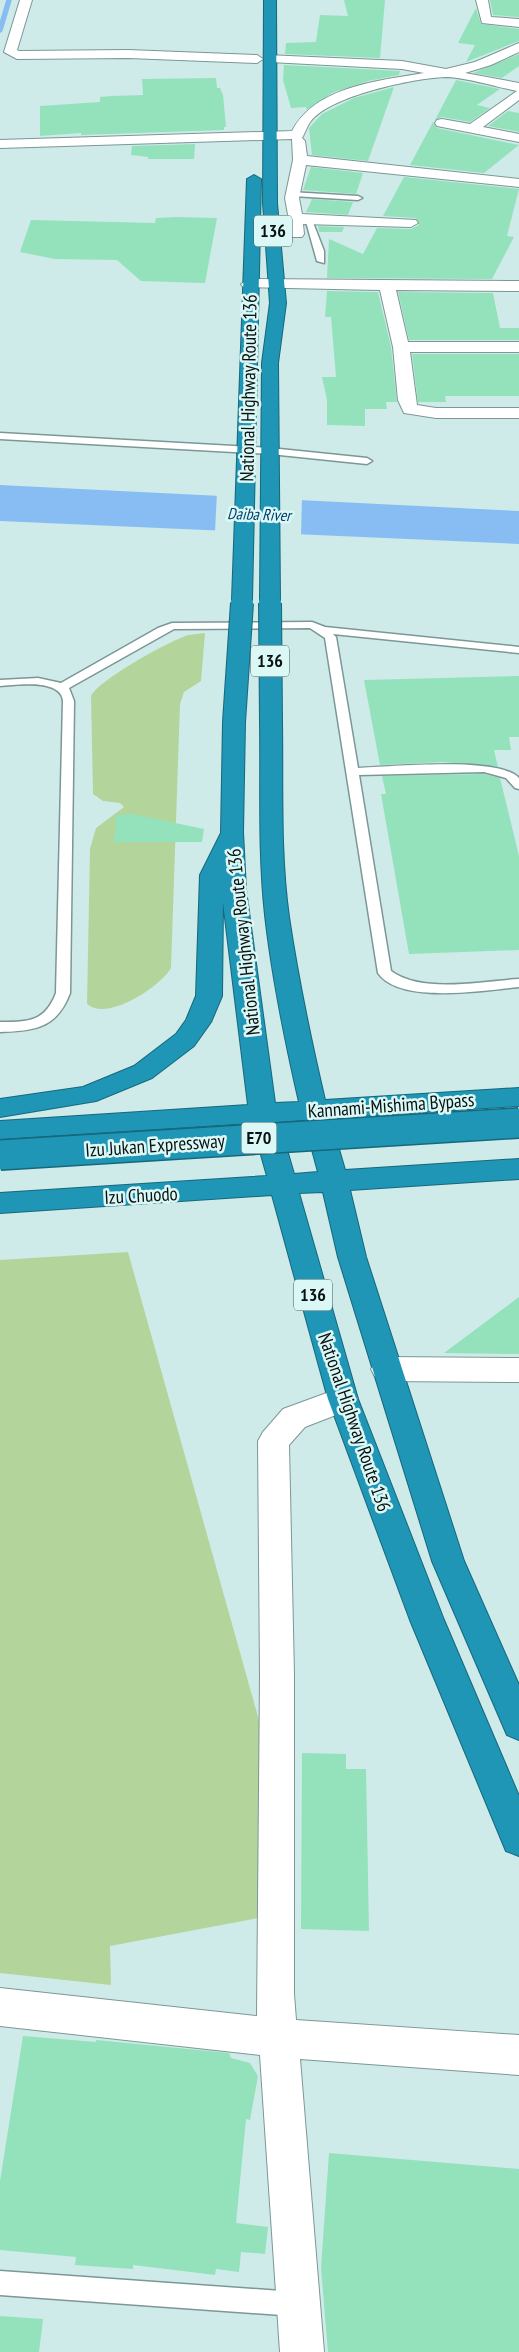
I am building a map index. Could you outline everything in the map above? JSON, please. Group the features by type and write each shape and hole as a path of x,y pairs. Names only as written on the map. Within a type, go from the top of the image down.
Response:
{"highway":[{"name":"National Highway Route 136","path":"258,0 264,58"},
{"name":"National Highway Route 136","path":"270,0 264,58 263,135 277,285 277,322 270,364 271,722 273,860 277,916 301,1053 352,1257 448,1561 519,1724"},
{"name":"National Highway Route 136","path":"263,135 254,160 244,566 234,722 232,832 234,890 241,958 263,1114 343,1398 428,1620 519,1839"},
{"path":"0,1108 87,1095 144,1072 185,1040 198,1022 209,996 212,875 232,832"},
{"name":"Kannami-Mishima Bypass","path":"263,1114 519,1096"},
{"path":"0,1130 263,1114"},
{"name":"Izu Jukan Expressway","path":"0,1155 519,1123"},
{"path":"282,1186 519,1169"},
{"name":"Izu Chuodo","path":"0,1203 282,1186"}],"street":[{"path":"26,0 10,52 17,55 128,54 402,65 519,87"},
{"path":"482,0 486,20 519,23"},
{"path":"297,235 301,219 293,194 300,160 297,135 304,119 330,102 382,84 480,65 519,47"},
{"path":"472,129 519,94"},
{"path":"442,123 519,138"},
{"path":"0,144 297,135"},
{"path":"300,160 519,183"},
{"path":"301,219 411,223"},
{"path":"250,284 386,287 519,286"},
{"path":"386,287 401,347 407,400 410,409 418,412 436,413 519,412"},
{"path":"401,347 519,347"},
{"path":"386,1369 519,1370"},
{"path":"302,2352 275,1994 277,1675 273,1484 274,1441 294,1418 343,1398"},
{"path":"0,2007 278,2038 519,2055"}],"lane":[{"path":"293,194 358,198"},
{"path":"301,219 320,251 321,261"},
{"path":"0,436 66,438 202,448 247,456 367,461"},
{"path":"61,688 172,626 312,625 323,630 330,637 385,973 398,983 429,989 519,983"},
{"path":"323,630 358,632 519,650"},
{"path":"0,683 38,682 61,688 68,696 63,993 59,1008 48,1018 31,1025 0,1027"},
{"path":"352,772 484,768 515,773 519,785"},
{"path":"0,2283 298,2304"}],"green space":[{"path":"205,633 201,681 184,692 180,704 171,968 156,984 132,1000 107,1009 96,1008 87,1004 90,849 96,828 124,807 120,803 103,801 93,794 91,696 107,680 152,652 180,638"},
{"path":"128,1252 260,1724 258,1918 110,1946 111,1985 0,1973 0,1260"}],"water":[{"name":"Daiba River","path":"0,485 519,511 519,544 0,521"}],"pier":[{"path":"217,492 302,496 301,536 215,532"}],"building":[{"path":"344,0 385,0 380,58 285,54 286,43 316,42 320,15 348,16"},
{"path":"490,0 519,0 519,17 493,15"},
{"path":"476,8 481,24 519,29 519,41 466,62 475,45 458,43"},
{"path":"519,54 519,66 502,78 473,73"},
{"path":"284,65 400,71 399,75 368,81 332,93 307,110 306,107 291,108 283,80"},
{"path":"216,78 217,88 220,88 223,95 226,127 224,127 224,130 81,135 81,133 40,136 40,106 100,102 100,97 143,95 142,79"},
{"path":"456,80 500,89 477,105 490,108 470,122 442,117 435,120"},
{"path":"394,87 368,161 312,155 309,128 322,114 354,98"},
{"path":"508,111 519,113 519,132 488,126"},
{"path":"433,122 437,128 519,145 484,173 410,165"},
{"path":"195,144 194,159 148,159 148,157 131,155 132,146"},
{"path":"311,167 363,173 356,194 303,190"},
{"path":"404,177 519,189 507,236 514,237 492,279 327,278 329,239 363,254 377,228 411,229 419,225 416,218 383,216"},
{"path":"312,199 353,202 348,215 306,212"},
{"path":"156,218 217,218 205,283 141,281 117,260 55,259 20,252 31,220 155,223"},
{"path":"318,226 344,227 342,232 319,232"},
{"path":"327,291 378,292 391,347 397,402 386,402 387,409 365,409 365,426 327,425 327,400 322,377 336,377 331,317 325,317"},
{"path":"398,292 493,293 500,328 519,328 519,340 409,340"},
{"path":"412,354 519,354 519,396 445,396 446,402 418,402"},
{"path":"519,676 519,737 509,737 511,750 494,750 498,767 443,762 380,765 364,680"},
{"path":"484,774 500,778 519,856 519,950 409,954 381,794 386,794 382,776"},
{"path":"132,814 204,829 202,842 114,842 116,815"},
{"path":"519,1297 519,1354 444,1353"},
{"path":"302,1753 346,1754 346,1769 366,1769 369,1931 301,1929"},
{"path":"23,2036 96,2042 96,2040 229,2053 231,2058 250,2063 258,2076 250,2120 246,2119 236,2223 268,2227 265,2254 241,2252 239,2272 216,2269 215,2275 133,2265 133,2269 75,2265 76,2257 0,2250 0,2181"},
{"path":"329,2153 519,2169 519,2352 328,2352 321,2268"},
{"path":"0,2316 43,2319 39,2352 0,2352"}],"waterway":[{"path":"0,30 9,0"}]}
